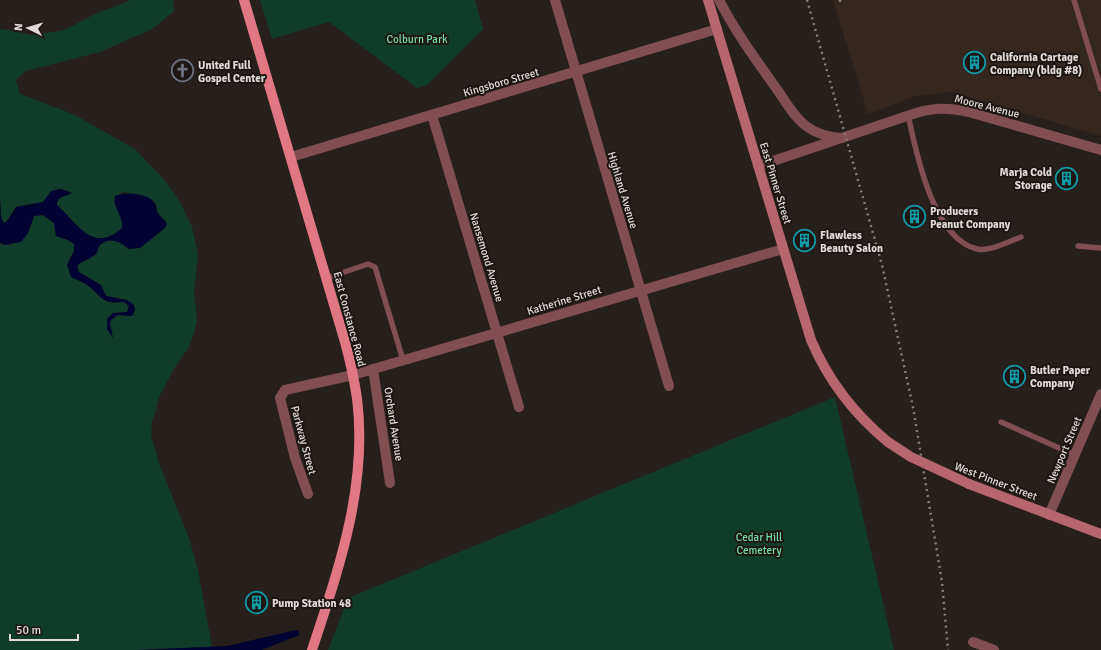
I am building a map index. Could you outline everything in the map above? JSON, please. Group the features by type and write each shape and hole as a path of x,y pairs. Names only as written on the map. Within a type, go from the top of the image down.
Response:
{"main road":[{"name":"East Constance Road","path":"244,0 327,278 353,375 359,428 359,457 353,510 347,539 312,650"},
{"name":"East Pinner Street","path":"708,0 811,340 825,369 842,395 856,413 888,442"},
{"name":"West Pinner Street","path":"888,442 930,468 1101,534"}],"street":[{"name":"Highland Avenue","path":"555,0 669,386"},
{"name":"Moore Avenue","path":"719,0 728,17 762,68 801,122 817,133 827,136 846,138"},
{"name":"Kingsboro Street","path":"291,157 717,29"},
{"name":"Moore Avenue","path":"758,166 846,138 928,109 949,108 1101,150"},
{"name":"Nansemond Avenue","path":"432,115 519,407"},
{"name":"Katherine Street","path":"353,375 783,249"},
{"name":"Orchard Avenue","path":"373,369 390,483"},
{"name":"Parkway Street","path":"308,494 288,433 280,398 281,393 285,390 296,387 353,375"},
{"name":"Newport Street","path":"1049,514 1075,455 1098,410 1101,394"},
{"path":"973,642 994,650"}],"lane":[{"path":"1074,0 1101,89"},
{"path":"908,116 922,178 938,211 957,238 966,245 978,250 989,248 1021,237"},
{"path":"1078,246 1101,248"},
{"path":"327,278 368,264 375,267 403,360"},
{"path":"1001,422 1075,455"}],"shaded area":[{"path":"833,0 1101,0 1101,136 952,92 915,96 868,114"},
{"path":"61,189 72,193 60,198 57,205 78,227 94,237 102,238 111,235 122,228 121,219 115,204 115,196 119,194 131,193 148,197 155,204 158,213 165,220 167,225 140,248 129,249 119,242 112,240 104,242 100,245 96,254 77,266 79,272 101,285 106,296 127,300 134,305 135,310 132,316 118,315 111,320 110,324 113,338 107,329 107,319 113,313 127,312 129,306 124,302 108,302 87,285 71,277 67,265 74,251 74,244 68,240 56,236 54,223 43,215 34,216 28,233 21,242 4,245 0,243 0,199 1,217 4,223 16,207 43,202 51,191"},
{"path":"296,630 299,631 299,635 262,650 136,650 227,646"}],"green space":[{"path":"131,0 173,0 174,11 152,29 100,52 26,71 16,80 20,94 73,114 135,149 164,179 180,202 192,227 198,255 194,292 197,320 189,347 173,370 160,395 152,422 151,436 159,463 190,541 198,570 212,647 136,650 0,650 0,243 7,245 16,243 23,238 29,230 34,216 43,215 54,223 56,236 68,240 74,244 74,251 69,259 71,277 87,285 108,302 124,302 129,306 127,312 113,313 107,319 113,332 110,324 111,320 118,315 132,316 135,310 127,300 106,296 101,285 79,272 77,266 96,254 99,246 104,242 112,240 129,249 166,222 157,212 156,204 152,200 141,195 122,192 114,201 123,222 122,228 111,235 102,238 94,237 78,227 57,205 60,198 72,193 57,189 54,190 43,202 16,207 7,221 3,223 1,218 0,199 0,29 33,35 65,30 91,16"},
{"name":"Colburn Park","path":"260,0 475,0 483,29 427,85 417,88 329,22 272,39"},
{"name":"Cedar Hill Cemetery","path":"835,397 894,650 328,650 348,598"}],"railway":[{"path":"807,0 882,265 913,407 942,582 948,650"}],"place":[{"name":"California Cartage Company (bldg #8)","path":"975,63"},
{"name":"United Full Gospel Center","path":"183,71"},
{"name":"Marja Cold Storage","path":"1067,178"},
{"name":"Producers Peanut Company","path":"914,217"},
{"name":"Flawless Beauty Salon","path":"804,241"},
{"name":"Butler Paper Company","path":"1015,376"},
{"name":"Pump Station 48","path":"257,603"}]}
